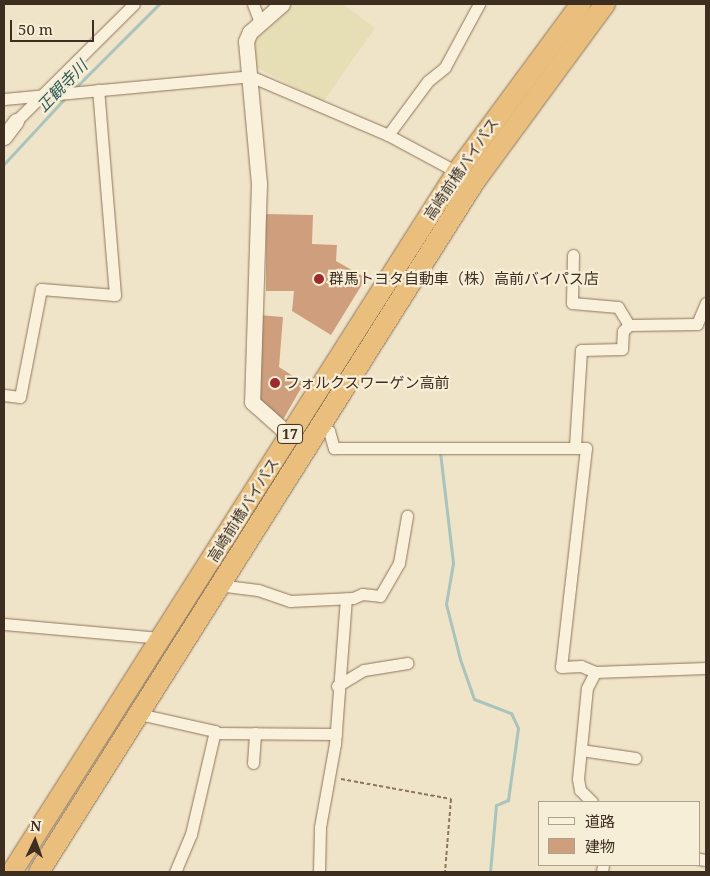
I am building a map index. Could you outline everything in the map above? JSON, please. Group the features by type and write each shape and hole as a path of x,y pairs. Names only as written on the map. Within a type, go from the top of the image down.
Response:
{"highway":[{"name":"高崎前橋バイパス","path":"12,872 456,172 581,4"},
{"name":"高崎前橋バイパス","path":"39,872 319,424 474,181 605,4"}],"street":[{"path":"4,137 16,121 46,95 134,4"},
{"path":"253,4 260,22"},
{"path":"282,4 260,22 246,41 259,183 252,402 289,435"},
{"path":"388,135 428,81 444,67 479,4"},
{"path":"4,99 250,76 388,135 456,172"},
{"path":"4,395 20,397 41,289 115,295 98,90"},
{"path":"16,121 20,98"},
{"path":"573,255 572,303 618,307 629,325"},
{"path":"575,446 580,350 622,349 622,331 629,325 696,324 706,303"},
{"path":"319,424 329,431 334,448 575,446 586,448 588,454 561,667 581,666 595,672 706,668"},
{"path":"218,585 258,590 290,601 346,598 362,594 380,596 399,563 407,516"},
{"path":"319,872 320,828 336,734 337,686 346,598"},
{"path":"4,624 162,638"},
{"path":"337,686 364,670 407,663"},
{"path":"591,801 580,790 581,750 587,688 595,672"},
{"path":"139,714 214,733 336,734"},
{"path":"175,872 191,834 214,733"},
{"path":"253,763 255,733"},
{"path":"581,750 635,758"}],"path":[{"path":"329,777 451,799 445,872"}],"shaded area":[{"path":"287,4 343,4 375,28 323,102 252,65 252,34"}],"building":[{"path":"266,214 313,215 312,244 337,245 336,261 366,278 331,335 292,311 294,291 266,291"},
{"path":"259,315 283,317 279,367 304,383 280,425 256,401"}],"waterway":[{"name":"正観寺川","path":"75,88 159,4"},
{"name":"正観寺川","path":"4,164 67,96"},
{"path":"440,452 453,563 446,604 460,659 474,699 511,713 518,728 508,800 496,805 490,872"}],"place":[{"name":"群馬トヨタ自動車（株）高前バイパス店","path":"319,279"},
{"name":"フォルクスワーゲン高前","path":"275,383"}]}
